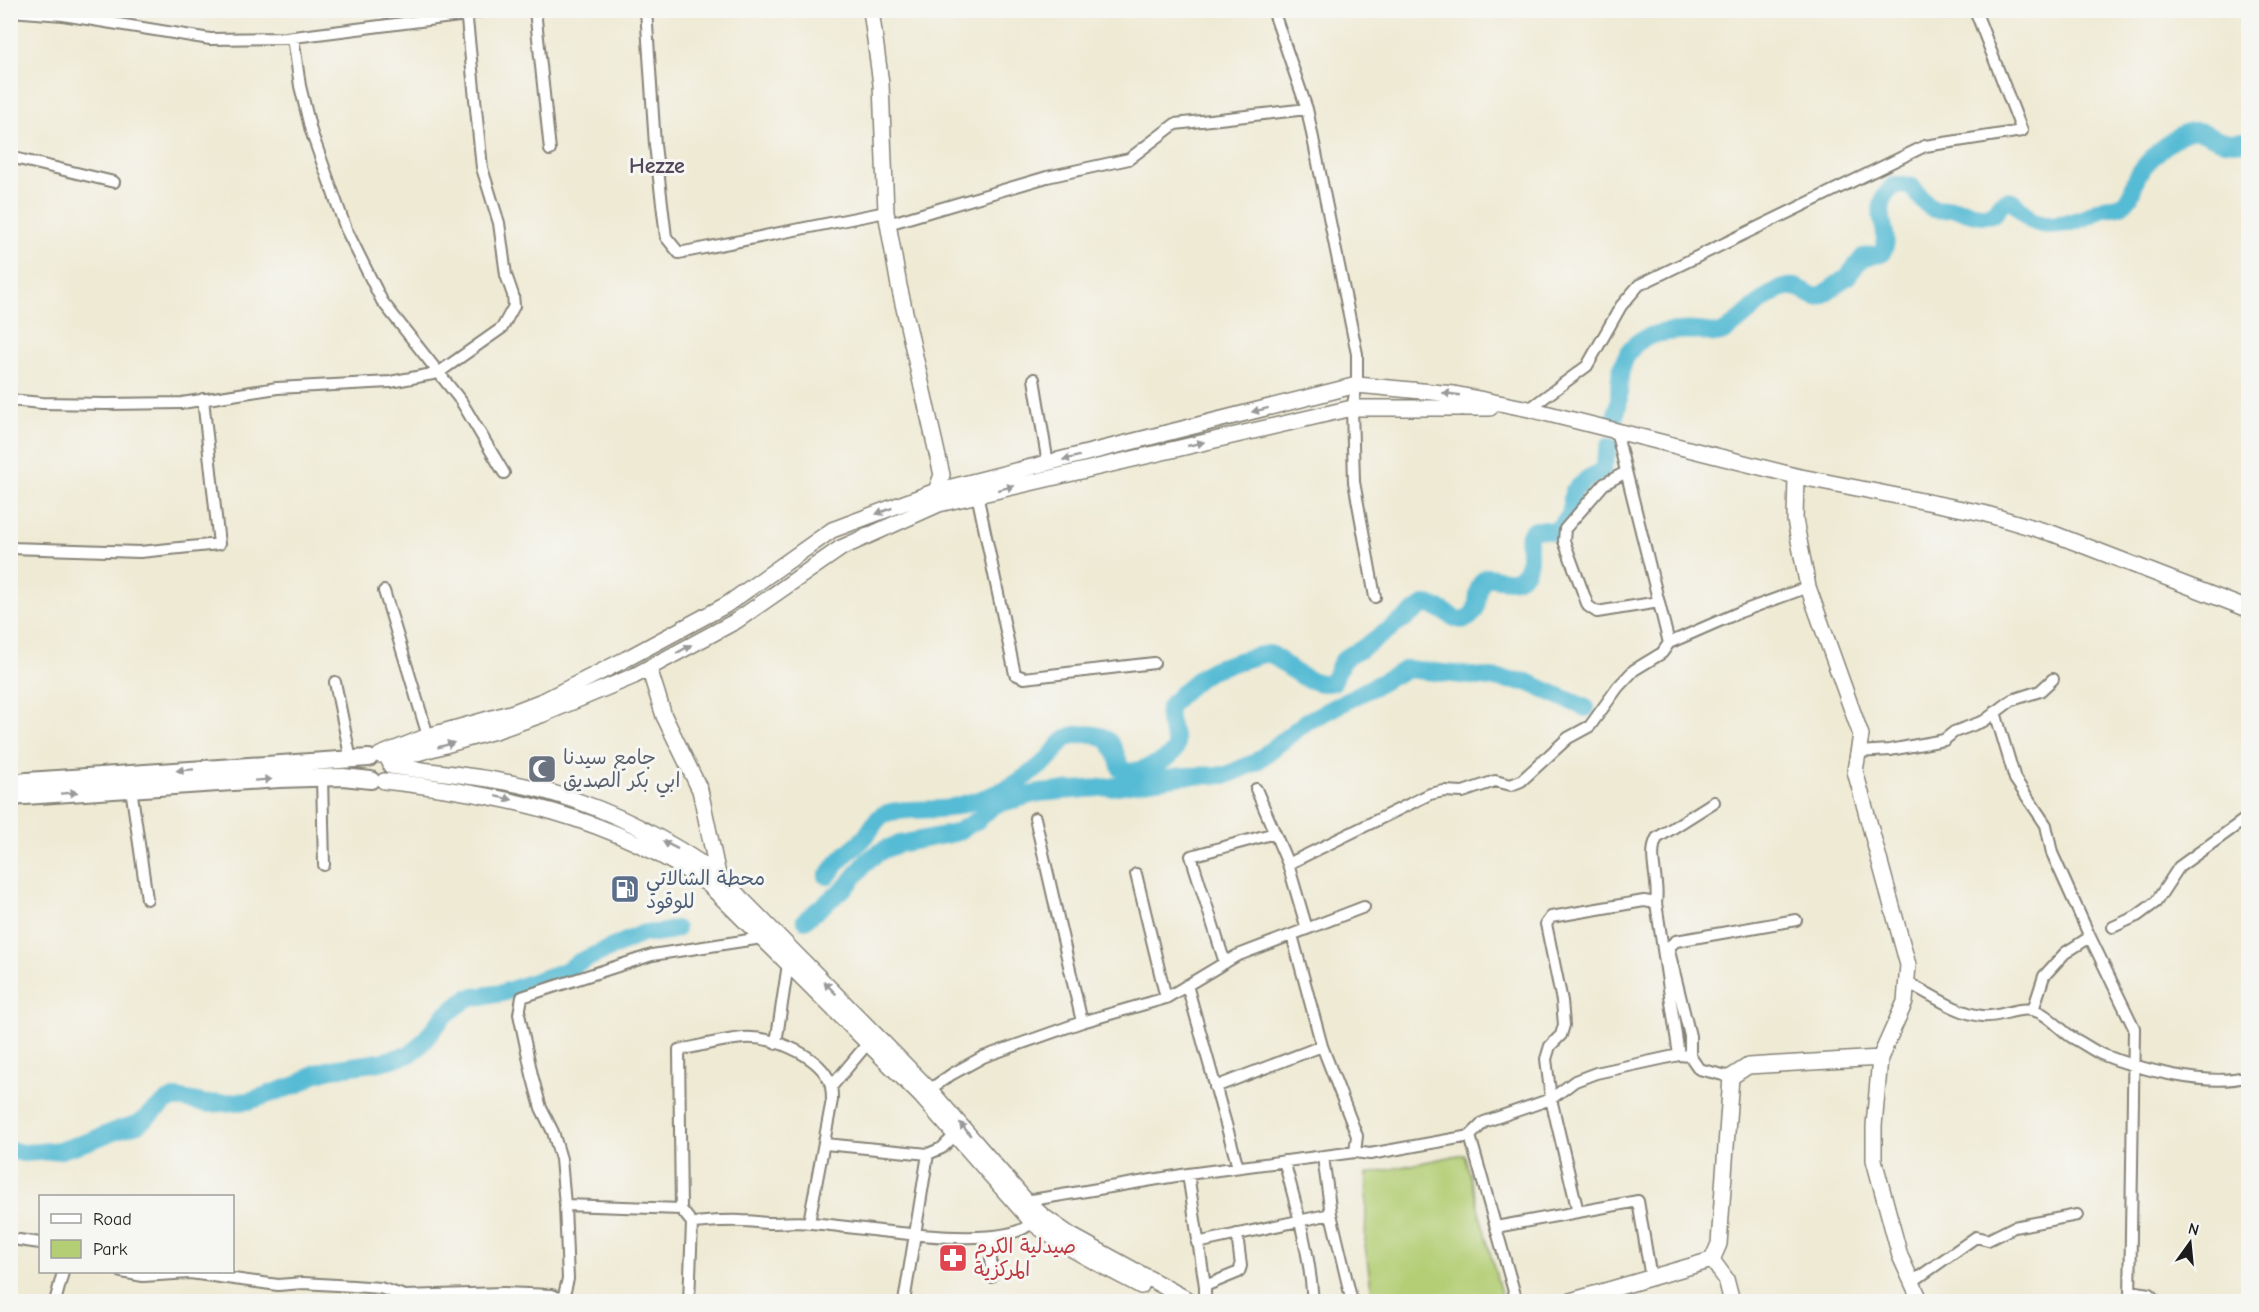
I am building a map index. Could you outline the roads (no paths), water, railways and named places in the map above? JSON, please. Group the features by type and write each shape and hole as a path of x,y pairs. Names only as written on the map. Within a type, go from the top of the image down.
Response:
{"main road":[{"path":"871,10 881,84 887,218 899,286 942,475 956,493 977,494 1352,408 1529,409"},
{"path":"377,781 365,774 364,769 428,736 514,712 545,700 626,659 726,605 832,530 1048,464 1357,385 1454,394 1529,409 1796,476 1983,513 2054,534 2248,609"},
{"path":"937,498 942,475"},
{"path":"1796,476 1795,520 1809,587 1861,735 1855,771 1906,957 1908,982 1905,1002 1880,1058 1874,1126 1874,1160 1900,1256 1921,1302"},
{"path":"382,760 498,730 541,715 649,668 736,621 841,548 937,498"},
{"path":"649,668 664,716 700,790 718,875"},
{"path":"11,786 351,760 382,760 519,785 558,795 605,812 676,848 718,875 925,1092 1022,1205 1032,1222 1050,1237 1171,1302"},
{"path":"377,781 391,773 382,760"},
{"path":"11,786 131,788 322,777 486,794 537,806 599,825 677,863 709,885 868,1043 925,1092 954,1136 1022,1205 1070,1235 1192,1302"},
{"path":"1712,1260 1719,1244 1731,1077 1748,1066 1880,1058"},
{"path":"1567,1302 1612,1295 1650,1278 1712,1260"},
{"path":"1712,1260 1726,1279 1732,1302"}],"street":[{"path":"111,10 111,23"},
{"path":"10,11 63,15 210,39 293,37 425,16 484,10"},
{"path":"535,10 550,150"},
{"path":"646,10 655,145 666,237 679,253 887,218 1047,177 1129,159 1175,124 1307,109"},
{"path":"1272,10 1307,109 1357,354 1357,385 1352,408 1354,482 1375,597"},
{"path":"1529,409 1587,366 1622,306 1639,285 1925,146 2022,131 1975,10"},
{"path":"10,400 42,403 182,403 276,388 390,382 438,374 502,328 514,306 513,295 506,275 499,223 482,168 466,13"},
{"path":"293,37 300,86 311,131 346,229 382,301 461,401 504,473"},
{"path":"10,157 114,182"},
{"path":"1034,379 1048,464"},
{"path":"10,548 140,552 219,544 203,399"},
{"path":"1616,431 1669,643"},
{"path":"1626,472 1604,484 1565,529 1564,541 1588,606 1597,612 1659,602"},
{"path":"977,494 1015,674 1024,678 1154,663"},
{"path":"1288,864 1430,794 1444,791 1463,792 1495,781 1511,785 1521,781 1568,738 1590,726 1618,687 1634,670 1662,653 1669,643 1740,612 1809,587"},
{"path":"384,591 428,736"},
{"path":"1858,752 1890,750 1944,740 1954,732 1984,721 2012,700 2040,691 2053,679"},
{"path":"335,682 351,760"},
{"path":"1995,712 2015,778 2046,825 2052,853 2134,1028 2130,1296 2149,1294 2157,1302"},
{"path":"322,777 324,865"},
{"path":"131,788 147,899"},
{"path":"1256,789 1288,864 1306,929"},
{"path":"1714,802 1658,838 1653,846 1658,893 1656,903 1685,1055 1699,1069 1731,1077"},
{"path":"2113,927 2137,916 2156,902 2179,867 2248,817"},
{"path":"1035,818 1082,1022"},
{"path":"1225,963 1191,856 1275,833"},
{"path":"1136,874 1166,998"},
{"path":"1578,1212 1551,1100 1546,1059 1550,1046 1561,1035 1564,1025 1562,1001 1545,924 1551,917 1644,901 1656,903"},
{"path":"925,1092 983,1057 1082,1022 1166,998 1236,956 1364,907"},
{"path":"1685,1055 1690,1036 1669,951 1671,945 1676,941 1796,920"},
{"path":"1292,935 1322,1046 1357,1136 1355,1152"},
{"path":"127,1273 142,1276 190,1273 278,1285 303,1283 380,1288 405,1299 503,1293 552,1295 565,1300 568,1279 566,1205 561,1159 553,1132 541,1108 519,1014 522,997 652,955 762,938"},
{"path":"2032,1010 2044,976 2065,953 2090,938"},
{"path":"776,1043 788,964"},
{"path":"1908,982 1964,1012 1984,1016 2032,1010 2043,1015 2067,1035 2099,1053 2135,1066 2216,1079 2238,1079 2248,1076"},
{"path":"1187,985 1238,1167"},
{"path":"689,1302 692,1223 681,1209 679,1050 744,1038 776,1043 811,1060 828,1077 832,1086 832,1101 809,1222"},
{"path":"832,1086 868,1043"},
{"path":"1215,1087 1322,1046"},
{"path":"1022,1205 1188,1174 1355,1152 1370,1155 1470,1136 1484,1122 1551,1100 1575,1081 1596,1073 1685,1055"},
{"path":"825,1143 928,1154 942,1148 954,1136"},
{"path":"1470,1136 1517,1302"},
{"path":"904,1302 928,1154"},
{"path":"1323,1157 1331,1214 1352,1302"},
{"path":"1284,1161 1300,1221 1311,1277 1313,1302"},
{"path":"1188,1174 1205,1286 1205,1302"},
{"path":"1496,1227 1638,1201 1650,1278"},
{"path":"566,1205 681,1209"},
{"path":"1197,1243 1331,1214"},
{"path":"1912,1281 1976,1237 1988,1240 2014,1227 2077,1215"},
{"path":"692,1223 809,1222 914,1235 991,1237 1017,1232 1032,1222"},
{"path":"1205,1286 1239,1272 1241,1266 1237,1234"},
{"path":"991,1237 991,1277"},
{"path":"19,1240 39,1243"},
{"path":"55,1302 63,1273"}],"waterway":[{"path":"1613,422 1618,405 1622,365 1628,353 1639,341 1667,332 1721,333 1766,298 1785,288 1794,287 1815,297 1822,295 1847,277 1863,257 1881,254 1886,239 1881,214 1882,205 1894,185 1911,186 1934,209 1954,209 1989,215 1995,213 2006,200 2015,204 2035,222 2046,225 2060,224 2079,220 2104,208 2126,202 2137,177 2146,165 2166,145 2187,132 2197,131 2228,142 2248,140"},
{"path":"827,876 839,861 865,837 881,816 894,811 949,808 994,794 1035,770 1064,740 1073,735 1095,735 1107,740 1114,749 1121,769 1128,772 1149,767 1164,760 1175,750 1176,744 1169,719 1171,705 1188,688 1212,670 1269,654 1307,679 1320,683 1333,682 1346,657 1360,650 1424,605 1437,608 1458,619 1468,618 1473,614 1480,587 1487,577 1512,580 1525,573 1529,564 1529,537 1532,532 1540,529 1554,532 1569,517 1573,492 1587,479 1602,471 1609,446"},
{"path":"805,920 848,885 868,860 883,850 899,844 955,833 978,820 994,805 1038,793 1110,787 1182,776 1227,775 1256,762 1306,722 1407,669 1527,682 1586,708"},
{"path":"10,1150 23,1153 61,1150 138,1124 167,1101 177,1098 208,1104 249,1101 299,1084 314,1074 331,1069 380,1062 408,1055 418,1048 444,1016 468,998 502,993 565,971 579,962 644,933 661,933 676,929"}],"place":[{"name":"جامع سيدنا ابي بكر الصديق","path":"542,769"},
{"name":"محطة الشالاتي للوقود","path":"625,889"},
{"name":"صيدلية الكرم المركزية","path":"953,1258"}],"district":[{"name":"Hezze","path":"657,165"}]}
